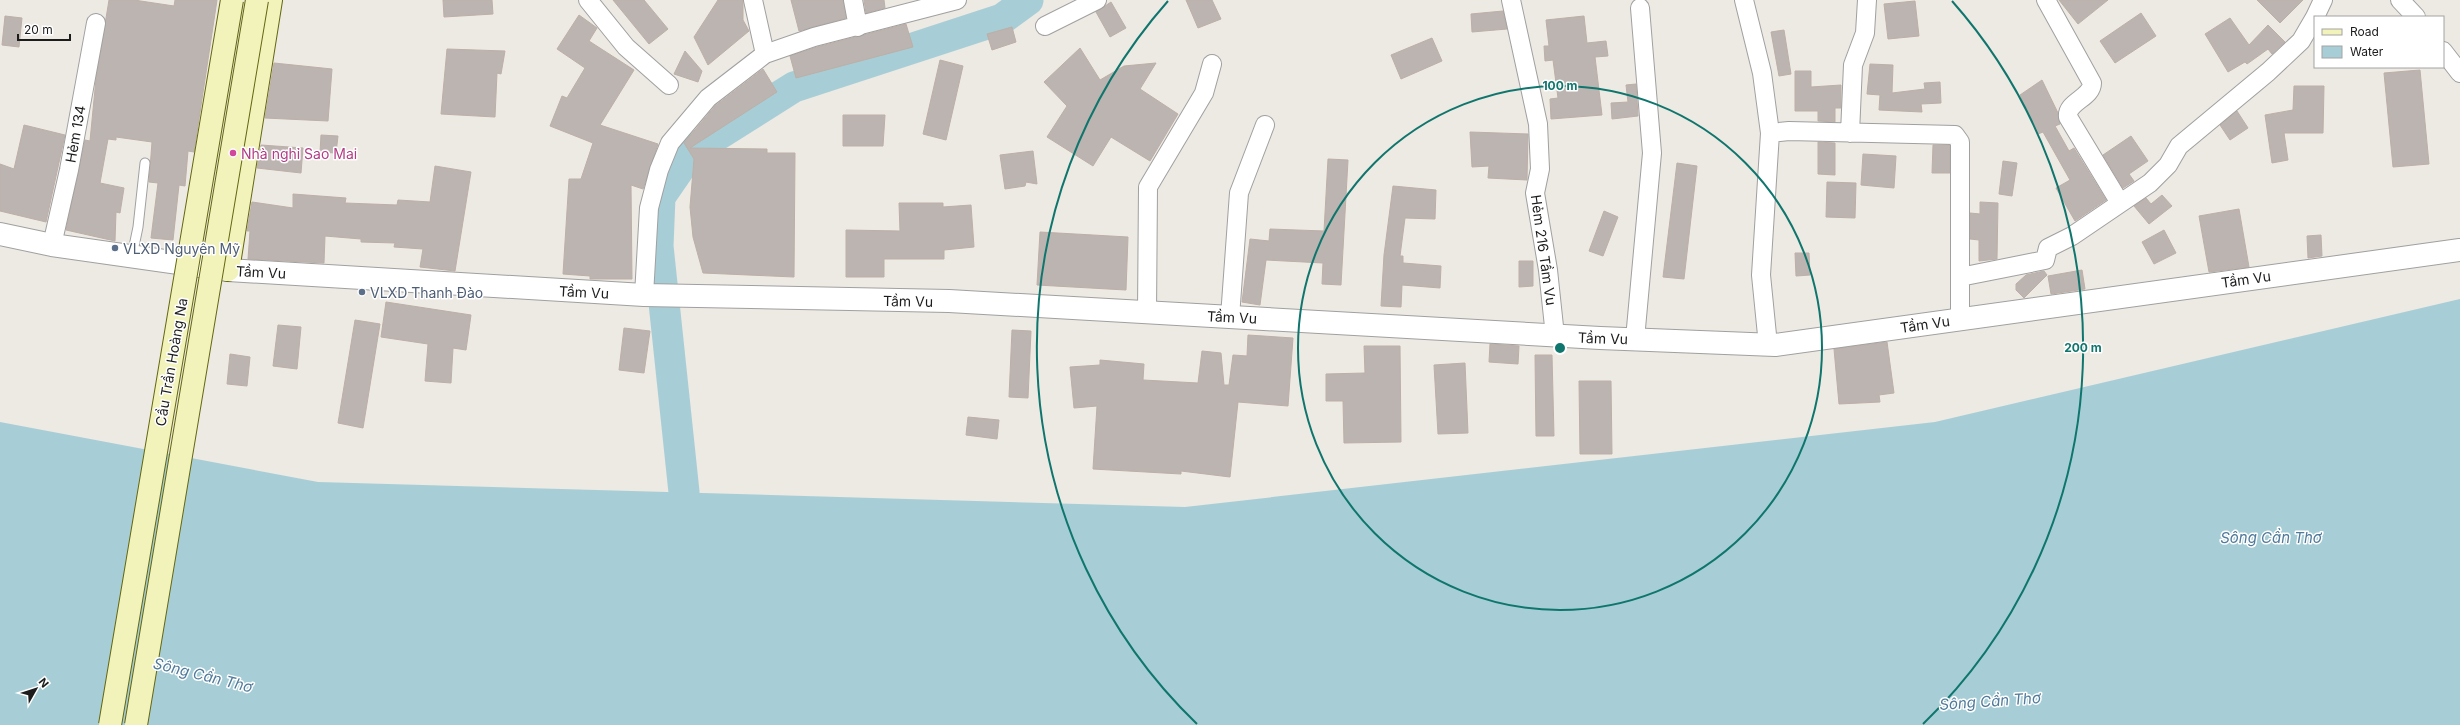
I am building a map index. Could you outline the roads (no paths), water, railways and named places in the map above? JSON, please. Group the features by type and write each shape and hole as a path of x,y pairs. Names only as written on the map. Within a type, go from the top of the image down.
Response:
{"main road":[{"path":"180,263 223,0"},
{"name":"Cầu Trần Hoàng Na","path":"110,725 232,0"},
{"name":"Cầu Trần Hoàng Na","path":"136,725 257,0"},
{"path":"228,270 271,0"}],"street":[{"path":"588,0 626,47 669,85"},
{"path":"753,0 764,54"},
{"path":"853,0 858,27"},
{"path":"645,295 649,208 659,170 670,143 708,98 764,54 814,37 858,27 955,0"},
{"path":"1045,26 1097,0"},
{"name":"Hẻm 216 Tầm Vu","path":"1511,0 1538,124 1540,169 1535,193 1548,270 1555,336"},
{"path":"1744,0 1762,73 1770,133 1761,275 1768,345"},
{"path":"1850,133 1853,65 1865,34 1867,0"},
{"path":"2046,0 2092,83 2090,90 2069,110 2068,116 2120,203"},
{"path":"2315,16 2323,0"},
{"path":"2400,0 2415,16"},
{"path":"1635,339 1652,153 1640,8"},
{"path":"1960,277 2046,260 2048,248 2072,236 2150,183 2168,165 2179,146 2268,72 2301,41 2314,19"},
{"name":"Hẻm 134","path":"52,245 69,170 96,22"},
{"path":"2444,52 2460,73"},
{"path":"1147,313 1148,187 1204,93 1212,64"},
{"path":"1230,317 1239,193 1265,126"},
{"path":"1770,133 1955,135 1960,142 1960,319"},
{"name":"Tầm Vu","path":"0,234 52,245 228,270 645,295 948,302 1555,336 1768,345 2460,250"}],"lane":[{"path":"132,256 138,226 145,163"}],"water":[{"name":"Sông Cần Thơ","path":"2460,299 2460,725 0,725 0,422 318,482 1185,507 1935,422"}],"waterway":[{"path":"684,492 658,246 660,197 691,152 794,87 1002,19 1028,0"}],"place":[{"name":"Nhà nghỉ Sao Mai","path":"233,153"},
{"name":"VLXD Nguyên Mỹ","path":"115,248"},
{"name":"VLXD Thanh Đào","path":"362,292"}]}
